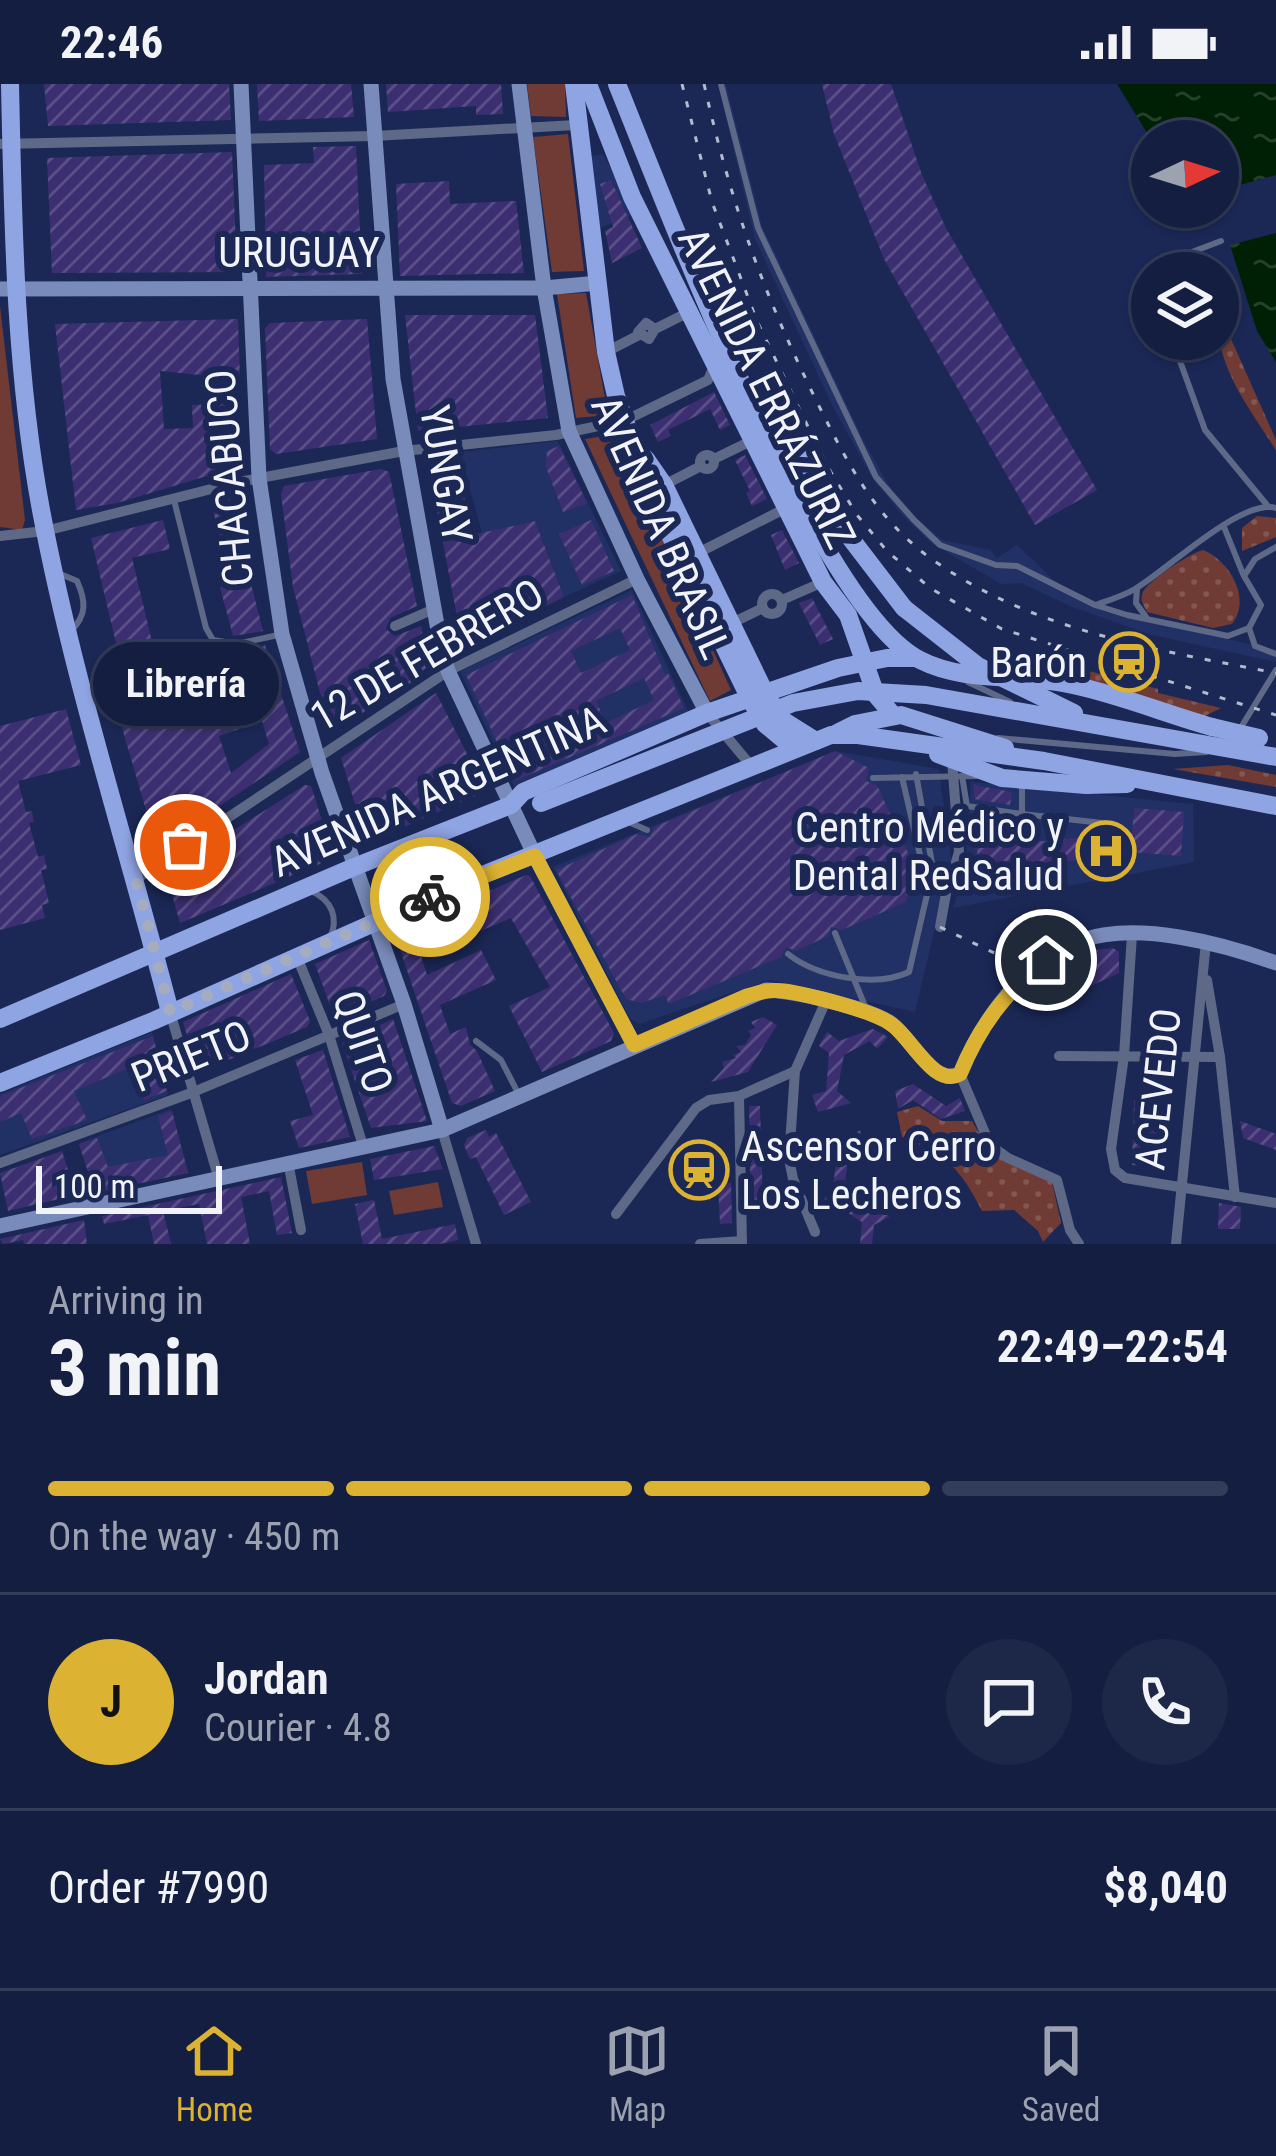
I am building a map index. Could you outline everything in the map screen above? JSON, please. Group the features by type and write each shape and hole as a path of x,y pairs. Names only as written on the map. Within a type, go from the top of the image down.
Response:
{"main road":[{"path":"10,84 6,144 9,289 46,531 68,634 170,1012"},
{"name":"AVENIDA BRASIL","path":"574,84 606,352 654,502 757,696 781,719 824,738"},
{"name":"AVENIDA ERRÁZURIZ","path":"588,84 632,197 716,377 753,440 823,582 848,615 876,695 897,715"},
{"name":"AVENIDA ERRÁZURIZ","path":"617,84 716,321 783,466 839,572 872,615 929,664"},
{"path":"658,182 772,414 857,550 919,623 1010,685 1125,729"},
{"name":"AVENIDA BRASIL","path":"628,428 664,485 732,623 765,724 795,749"},
{"path":"838,668 856,636"},
{"name":"AVENIDA ARGENTINA","path":"0,1019 354,867 511,806 523,792 706,712 863,662 929,664 1075,685 1267,740"},
{"path":"0,1083 420,902 855,724 932,706 940,685 929,664"},
{"path":"511,806 541,803 766,712 843,692 908,692 1276,757"},
{"path":"897,715 1044,761"},
{"path":"824,738 889,740 1044,761 1276,806"},
{"path":"917,746 956,770 994,777 1086,785 1160,782"},
{"path":"398,850 388,867 392,886 400,896 420,902"}],"street":[{"name":"CHACABUCO","path":"242,84 259,478 282,634 316,755 404,1004 442,1130"},
{"name":"YUNGAY","path":"371,84 385,288 404,451 448,670 535,856 634,1045"},
{"name":"AVENIDA BRASIL","path":"519,84 544,288 569,431 637,579 706,712 752,767"},
{"path":"6,144 374,136 576,125"},
{"name":"URUGUAY","path":"9,289 544,288 598,283"},
{"path":"606,352 639,335 643,324 655,329 689,311"},
{"path":"0,536 46,531 259,478 404,451 628,428 716,377"},
{"path":"664,485 700,466 704,455 714,459 753,440"},
{"path":"696,554 786,508"},
{"name":"12 DE FEBRERO","path":"136,879 448,670 637,579"},
{"path":"732,623 763,608 768,595 782,600 823,582"},
{"path":"395,626 434,609"},
{"path":"956,770 956,862"},
{"path":"940,926 947,888"},
{"path":"1132,935 1112,1162 1119,1175 1276,1203"},
{"path":"1079,1244 1070,1230 1058,1180 990,1145 960,1074 975,1037 1029,973 1084,939 1132,935 1207,942 1276,963"},
{"name":"ACEVEDO","path":"1177,1244 1207,942"},
{"name":"QUITO","path":"298,958 329,1035 364,1149"},
{"path":"1204,966 1220,1057 1235,1197"},
{"path":"0,1226 442,1130 766,990 867,1011 909,1038 939,1076 948,1079 960,1074"},
{"path":"815,1232 789,1159 795,1071 825,1003"},
{"name":"PRIETO","path":"0,1162 191,1094 404,1004"},
{"path":"170,1012 218,1176"},
{"path":"1059,1056 1220,1057"},
{"path":"616,1214 696,1108 709,1100 739,1096 748,1088 795,1071"},
{"path":"700,1244 742,1243 739,1096"},
{"path":"442,1130 476,1244"},
{"path":"288,1162 301,1230"}],"lane":[{"path":"721,84 758,228 876,477 940,545 997,565 1027,569 1095,605 1228,636 1249,628 1261,605 1224,527"},
{"path":"1192,252 1220,241"},
{"path":"1095,605 1137,588 1224,527 1271,507 1204,430 1179,360"},
{"path":"175,500 206,628 213,640 237,644 282,634"},
{"path":"1244,576 1255,559 1276,547"},
{"path":"1137,588 1136,602 1147,619"},
{"path":"1249,628 1255,646 1274,654"},
{"path":"929,664 1030,709 1117,734 1163,739 1211,736 1233,725 1256,704"},
{"path":"970,737 1203,752 1234,740 1276,670"},
{"path":"873,778 956,770 967,806 1112,824"},
{"path":"788,955 815,969 859,978 895,978 909,972 933,869 916,774"},
{"path":"902,777 920,855"},
{"path":"1022,781 1022,814"},
{"path":"622,820 647,830"},
{"path":"302,890 320,895 332,909 334,928 324,945"},
{"path":"835,933 867,1011"},
{"path":"476,1041 501,1060 519,1096"}],"shaded area":[{"path":"527,84 565,84 566,117 531,116"},
{"path":"718,84 726,84 762,226 862,437 888,484 915,517 942,540 990,550 997,558 1017,545 1056,582 1105,612 1276,650 1276,662 1148,634 1021,583 1001,584 931,543 900,513 871,476 830,401 755,239"},
{"path":"568,134 584,271 552,272 533,137"},
{"path":"603,154 635,214 595,230 591,156"},
{"path":"586,293 608,415 576,418 557,294"},
{"path":"0,306 25,520 22,530 0,527"},
{"path":"1239,357 1276,440 1276,450 1247,406 1225,360"},
{"path":"616,434 731,690 710,701 585,439"},
{"path":"558,441 621,571 564,597 535,521 482,533 460,452"},
{"path":"1257,516 1276,518 1276,537 1242,551 1242,528"},
{"path":"1203,550 1222,563 1239,592 1238,614 1232,624 1213,628 1147,612 1142,598 1147,587"},
{"path":"632,590 688,711 515,789 460,671"},
{"path":"1039,658 1221,708 1205,716 1037,669"},
{"path":"835,751 939,769 951,861 915,1012 770,980 639,1024 630,1019 553,867"},
{"path":"1228,765 1276,775 1276,787 1173,769"},
{"path":"971,782 1193,804 1194,862 953,908 965,869"},
{"path":"152,1032 168,1095 0,1155 0,1094"},
{"path":"918,1106 942,1121 972,1121 990,1152 1052,1182 1061,1223 1043,1242 1038,1231 1014,1210 982,1211 951,1165 902,1137 897,1112"},
{"path":"171,1109 188,1171 94,1192 79,1143"},
{"path":"362,1162 367,1195 312,1204 306,1171"},
{"path":"438,1182 443,1207 394,1215 389,1191"}],"water":[{"path":"1117,84 1276,84 1276,175 1239,185 1239,120 1139,120"},
{"path":"1276,233 1276,362 1257,331 1239,274 1239,252 1232,252 1230,245"}],"building":[{"path":"44,84 229,84 231,120 48,126"},
{"path":"257,84 351,84 354,117 259,121"},
{"path":"386,84 501,84 503,114 476,115 476,106 388,112"},
{"path":"822,84 891,84 946,228 1097,490 1035,525 884,259 834,134"},
{"path":"356,146 362,274 266,277 264,165 314,163 313,147"},
{"path":"232,152 237,272 52,273 47,158"},
{"path":"611,180 642,248 612,263 605,231 613,227 600,184"},
{"path":"449,181 450,204 516,201 524,273 400,276 396,184"},
{"path":"405,315 535,315 548,418 418,431"},
{"path":"238,319 240,379 160,371 164,429 193,428 192,405 234,403 244,465 117,503 76,510 55,324"},
{"path":"367,319 377,439 276,454 270,449 265,328 270,323"},
{"path":"714,392 730,425 720,430 710,409 668,430 671,436 658,442 650,425"},
{"path":"559,446 587,503 563,512 546,467 547,451"},
{"path":"456,455 472,535 535,521 564,597 463,648 427,458"},
{"path":"745,455 767,499 752,506 735,460"},
{"path":"381,469 389,472 417,606 390,618 386,629 395,636 421,626 429,665 406,687 330,732 293,587 281,494 284,486"},
{"path":"229,496 246,534 221,542 211,502"},
{"path":"163,520 170,549 132,558 160,675 265,645 300,752 157,848 111,690 126,685 91,538","holes":["262,721 269,744 231,773 219,736"]},
{"path":"591,520 614,571 582,585 559,534"},
{"path":"782,530 799,563 785,570 771,535"},
{"path":"250,580 263,631 233,636 220,587"},
{"path":"632,595 684,708 515,781 466,675","holes":["620,628 630,650 581,673 571,651","644,678 654,700 606,723 596,701"]},
{"path":"812,598 833,639 820,645 799,603"},
{"path":"436,693 486,791 367,843 341,758"},
{"path":"66,709 81,765 18,781 26,812 32,811 34,822 29,823 38,857 44,855 47,869 41,870 49,903 42,905 45,918 0,930 0,726"},
{"path":"835,751 869,768 866,781 877,785 915,868 906,902 842,930 831,927 828,936 796,951 786,947 781,957 669,1004 665,995 641,1003 626,999 556,870 637,834 650,837 654,827"},
{"path":"305,785 311,786 334,858 180,923 166,873"},
{"path":"974,785 1012,792 1010,805 974,799"},
{"path":"1134,808 1184,812 1181,856 1131,852 979,874 977,850 970,847 971,814 995,818 999,845 1132,833"},
{"path":"526,875 614,1033 611,1041 542,1072 509,1006 550,987 511,918 421,956 427,975 481,950 496,980 440,1005 450,1034 466,1027 470,1045 495,1091 461,1106 452,1103 394,932"},
{"path":"369,940 387,991 340,1016 332,1011 315,964"},
{"path":"1113,948 1119,952 1119,973 1082,990 1068,960 1087,951"},
{"path":"291,974 310,1021 307,1027 204,1070 196,1067 183,1022"},
{"path":"763,1017 777,1025 748,1072 711,1082 724,1068 722,1062 741,1052 736,1046 745,1045 751,1035 748,1031 755,1028 751,1022"},
{"path":"393,1019 427,1121 371,1128 342,1043"},
{"path":"873,1029 888,1037 877,1049 870,1041 844,1055 837,1091 851,1103 818,1112 812,1095 826,1091 829,1053 819,1046 827,1032 839,1041"},
{"path":"153,1036 167,1091 144,1100 134,1066 74,1091 87,1120 32,1139 21,1113 0,1122 0,1096"},
{"path":"323,1050 350,1137 299,1148 290,1121 313,1115 295,1060"},
{"path":"913,1084 946,1106 960,1098 965,1111 941,1119 913,1100 898,1109 895,1091"},
{"path":"1134,1100 1170,1103 1163,1167 1132,1165"},
{"path":"749,1106 760,1106 763,1207 751,1208"},
{"path":"172,1111 188,1173 95,1193 79,1144 97,1138 108,1167 168,1155 158,1116"},
{"path":"1240,1121 1276,1134 1276,1150 1243,1138"},
{"path":"486,1130 489,1137 496,1133 531,1202 504,1215 476,1157 470,1159 464,1145 467,1138"},
{"path":"860,1130 865,1148 849,1154 844,1190 872,1213 884,1207 889,1217 874,1225 872,1244 860,1244 862,1222 839,1207 826,1208 824,1198 832,1196 837,1154 825,1148 831,1132 844,1138"},
{"path":"434,1146 443,1169 374,1180 370,1159"},
{"path":"62,1151 76,1195 8,1211 0,1173"},
{"path":"281,1177 292,1233 277,1235 269,1191 241,1197 250,1244 207,1244 199,1204 163,1211 171,1244 154,1244 148,1215 104,1224 102,1216"},
{"path":"731,1183 732,1223 720,1224 718,1184"},
{"path":"374,1200 382,1239 455,1224 458,1240 363,1244 355,1204"},
{"path":"1219,1203 1241,1207 1240,1229 1218,1229"},
{"path":"84,1220 87,1244 24,1244 23,1240 3,1244 0,1239"}],"railway":[{"path":"682,84 712,202 757,321 826,464 857,515 887,551 930,588 1002,629 1276,715"},
{"path":"704,84 737,208 780,321 851,467 895,526 933,560 972,584 1054,621 1142,646 1276,673"},
{"path":"940,927 1013,962"}],"way so far":[{"path":"185,845 136,879 170,1012 430,897"}],"place":[{"name":"Barón","path":"1129,662"},
{"name":"Librería","path":"185,845"},
{"name":"Centro Médico y Dental RedSalud","path":"1106,851"},
{"name":"Ascensor Cerro Los Lecheros","path":"699,1170"}],"route":[{"path":"430,897 535,856 634,1045 747,996 786,991 867,1011 888,1021 909,1038 939,1076 948,1079 960,1074 975,1037 999,1005 1046,960"}]}
